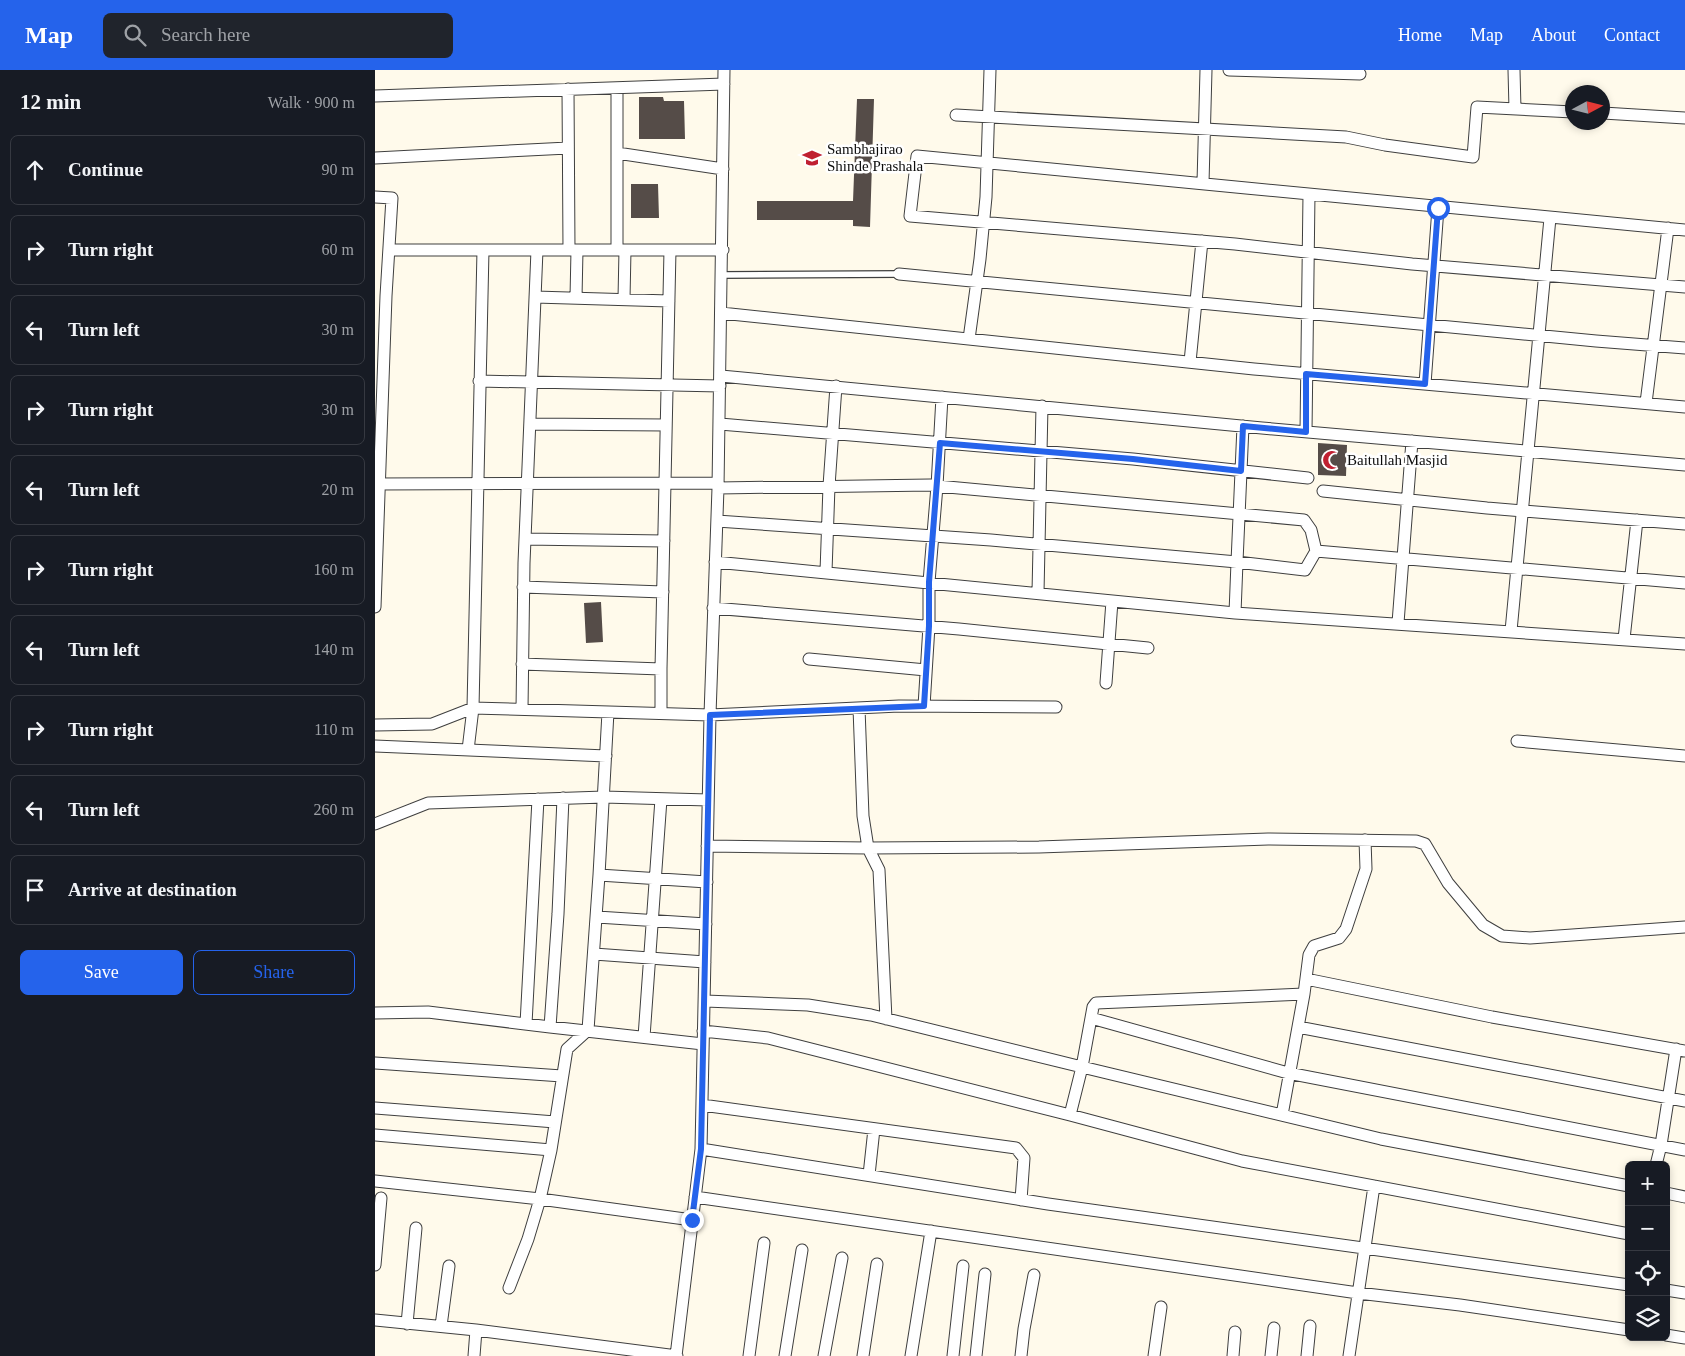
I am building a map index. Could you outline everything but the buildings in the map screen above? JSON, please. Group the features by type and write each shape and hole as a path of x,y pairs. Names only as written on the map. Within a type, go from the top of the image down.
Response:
{"street":[{"path":"375,1320 476,1330 677,1356 701,1149 710,715 721,381 724,70"},
{"path":"969,339 983,223 990,70"},
{"path":"1203,183 1206,70"},
{"path":"1229,70 1360,74"},
{"path":"1514,70 1515,109"},
{"path":"375,96 724,84"},
{"path":"617,88 617,153 624,299"},
{"path":"568,90 568,148 576,298"},
{"path":"955,115 1205,128 1346,138 1473,157 1477,107 1565,112"},
{"path":"1610,113 1685,118"},
{"path":"375,158 568,148"},
{"path":"617,153 723,169"},
{"path":"1685,230 1438,208 1203,183 917,156 910,216 1202,241 1435,266 1685,287"},
{"path":"1306,432 1309,194"},
{"path":"375,197 393,198 377,484 375,607"},
{"path":"1425,384 1438,208"},
{"path":"1511,631 1550,218"},
{"path":"1647,403 1668,228"},
{"path":"1190,362 1202,241"},
{"path":"389,250 723,250"},
{"path":"468,750 473,708 483,250"},
{"path":"522,709 523,587 537,250"},
{"path":"661,713 670,250"},
{"path":"899,274 1539,336 1685,348"},
{"path":"535,297 669,301"},
{"path":"721,312 1306,374 1534,392 1685,407"},
{"path":"479,381 667,385 721,381 836,386 1306,432 1685,465"},
{"path":"825,572 836,386"},
{"path":"924,706 929,626 929,582 942,397"},
{"path":"1038,593 1042,406"},
{"path":"530,424 667,425"},
{"path":"719,424 1133,459 1307,478"},
{"path":"1235,613 1243,426"},
{"path":"1398,623 1412,441"},
{"path":"377,484 665,483 718,486 937,486 1304,520 1311,530 1316,551 1305,570 1039,544 717,521"},
{"path":"1323,491 1523,511 1685,524"},
{"path":"1624,639 1637,520"},
{"path":"525,539 664,541"},
{"path":"1316,551 1685,583"},
{"path":"715,562 1235,613 1685,644"},
{"path":"523,587 663,592"},
{"path":"1106,682 1111,601"},
{"path":"713,608 929,626 1149,648"},
{"path":"809,659 926,670"},
{"path":"522,664 661,668"},
{"path":"375,725 432,724 473,708 710,715 924,706 1056,707"},
{"path":"859,708 863,816 869,848 879,870 886,1019"},
{"path":"509,1288 528,1239 540,1199 551,1150 567,1049 588,1030 597,917 608,712"},
{"path":"1517,741 1685,756"},
{"path":"375,746 606,756"},
{"path":"375,824 428,803 604,797 708,800"},
{"path":"550,1027 558,914 563,798"},
{"path":"526,1024 538,799"},
{"path":"644,1037 661,799"},
{"path":"707,846 869,848 1039,847 1268,839 1416,841 1425,844 1448,883 1483,925 1502,936 1530,938 1685,927"},
{"path":"1282,1115 1304,994 1309,954 1314,946 1339,938 1346,929 1366,869 1365,840"},
{"path":"599,875 707,882"},
{"path":"597,917 706,924"},
{"path":"594,954 705,962"},
{"path":"1306,979 1492,1017 1681,1050 1669,1098 1657,1161"},
{"path":"1070,1115 1082,1068 1093,1007 1096,1003 1304,994"},
{"path":"705,1001 809,1004 886,1019 1381,1139 1625,1185"},
{"path":"375,1013 428,1012 703,1044"},
{"path":"1091,1018 1288,1074 1685,1150"},
{"path":"1298,1027 1685,1102"},
{"path":"703,1032 768,1038 1242,1161 1625,1233"},
{"path":"375,1063 562,1076"},
{"path":"702,1105 1016,1148 1024,1158 1021,1200"},
{"path":"375,1108 555,1122"},
{"path":"869,1175 874,1128"},
{"path":"375,1135 551,1150"},
{"path":"701,1149 1021,1200 1625,1284"},
{"path":"375,1181 540,1199 692,1220"},
{"path":"1349,1356 1374,1186"},
{"path":"1670,1194 1685,1197"},
{"path":"695,1197 1358,1293 1460,1305 1625,1329"},
{"path":"375,1265 381,1198"},
{"path":"407,1324 416,1228"},
{"path":"911,1356 931,1231"},
{"path":"749,1356 763,1243"},
{"path":"785,1356 802,1250"},
{"path":"825,1356 842,1258"},
{"path":"863,1356 877,1264"},
{"path":"441,1326 449,1266"},
{"path":"953,1356 963,1266"},
{"path":"976,1356 985,1274"},
{"path":"1021,1356 1034,1276"},
{"path":"1670,1291 1685,1293"},
{"path":"1154,1356 1161,1307"},
{"path":"1307,1356 1310,1326"},
{"path":"1271,1356 1274,1328"},
{"path":"474,1356 476,1330"},
{"path":"1233,1356 1235,1332"},
{"path":"1670,1336 1685,1338"}],"lane":[{"path":"722,275 899,274"}],"place":[{"name":"Sambhajirao Shinde Prashala","path":"812,158"},
{"name":"Baitullah Masjid","path":"1332,460"}],"route":[{"path":"692,1220 701,1149 710,715 924,706 929,626 929,582 940,443 1133,459 1241,471 1243,426 1306,432 1306,374 1425,384 1438,208"}]}
